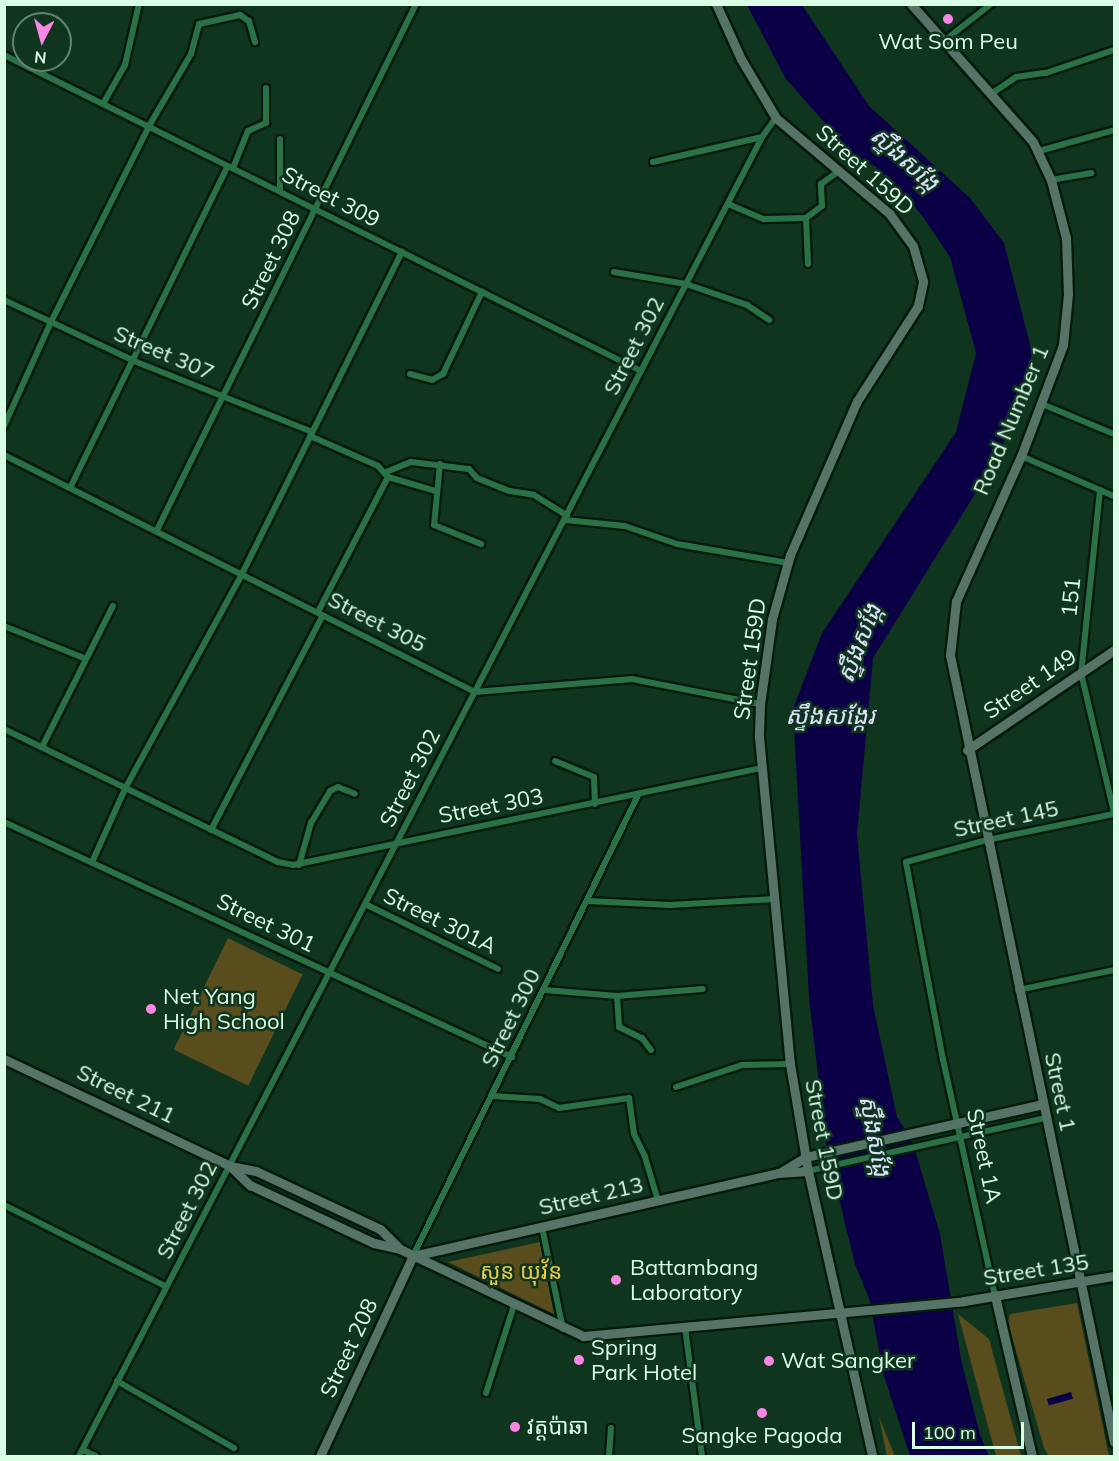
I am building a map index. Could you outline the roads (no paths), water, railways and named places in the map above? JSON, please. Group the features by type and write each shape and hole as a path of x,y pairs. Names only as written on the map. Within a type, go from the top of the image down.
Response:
{"street":[{"path":"103,104 124,65 140,4"},
{"name":"Street 308","path":"157,530 416,4"},
{"name":"Street 159D","path":"716,4 741,59 776,118 889,213 905,233 920,264 922,295 857,401 788,563 772,620 760,704 762,768 790,1064 808,1171 844,1310 872,1456"},
{"name":"Road Number 1","path":"911,4 1038,151 1051,180 1066,238 1068,294 1064,345 1021,456 985,530 952,616 950,663 967,750"},
{"path":"944,40 991,4"},
{"path":"4,426 51,322 149,126 191,54 199,24 240,15 249,21 255,42"},
{"path":"991,94 1016,77 1046,73 1114,50"},
{"name":"Street 309","path":"4,55 641,371"},
{"path":"71,486 248,131 266,123 266,88"},
{"name":"Street 302","path":"79,1456 762,137 776,118"},
{"path":"1038,151 1114,130"},
{"path":"653,162 762,137"},
{"path":"280,139 280,191"},
{"path":"728,204 764,219 806,218 822,206 821,184 839,171"},
{"path":"1051,180 1091,173"},
{"path":"806,218 808,264"},
{"path":"93,860 126,787 242,573 402,252"},
{"path":"615,272 686,284 747,305 769,320"},
{"path":"410,374 432,380 443,374 482,292"},
{"name":"Street 307","path":"4,300 134,361 311,434 387,474 436,491"},
{"path":"1042,404 1114,434"},
{"name":"Street 305","path":"4,455 71,486 475,693"},
{"path":"1021,456 1114,496"},
{"path":"211,830 387,474 411,462 469,469 482,481 534,495 566,518 625,526 677,544 788,563"},
{"path":"440,464 434,525 482,544"},
{"name":"151","path":"1100,490 1082,673 1114,813"},
{"path":"42,747 113,606"},
{"path":"4,627 86,659"},
{"name":"Street 149","path":"967,750 1114,650"},
{"path":"475,693 632,679 760,704"},
{"name":"Street 303","path":"4,729 278,862 299,865 762,768"},
{"name":"Street 1","path":"967,750 1114,1442"},
{"path":"555,762 594,777 595,804"},
{"path":"299,865 310,823 330,791 338,787 355,794"},
{"name":"Street 300","path":"413,1256 638,795"},
{"name":"Street 145","path":"906,862 987,840 1114,813"},
{"name":"Street 301","path":"4,822 93,860 330,974 512,1057"},
{"name":"Street 1A","path":"906,862 956,1123 1032,1456"},
{"path":"588,901 670,905 776,899"},
{"name":"Street 301A","path":"365,904 498,969"},
{"path":"1018,990 1114,970"},
{"path":"544,990 617,996 703,989"},
{"path":"617,996 620,1027 642,1038 651,1050"},
{"name":"Street 211","path":"4,1059 230,1166 256,1171 380,1229 400,1249"},
{"path":"676,1087 742,1065 790,1064"},
{"path":"493,1096 540,1099 559,1108 629,1098 634,1134 645,1157 658,1200"},
{"name":"Street 213","path":"778,1173 806,1157 820,1153 1043,1104"},
{"path":"960,1137 1046,1118"},
{"name":"Street 213","path":"413,1256 778,1173 808,1171 960,1137"},
{"name":"Street 211","path":"230,1166 250,1185 374,1243 400,1249 563,1329 602,1337 844,1310"},
{"path":"4,1205 167,1287"},
{"path":"542,1227 563,1329"},
{"name":"Street 208","path":"320,1456 413,1256"},
{"name":"Street 135","path":"844,1310 964,1301 1114,1276"},
{"path":"486,1393 514,1305"},
{"path":"685,1327 702,1456"},
{"path":"117,1382 234,1448"},
{"path":"609,1456 611,1428"},
{"path":"83,1450 96,1456"}],"water":[{"name":"ស្ទឹងសង្កែរ","path":"747,5 802,5 869,106 970,198 1004,243 1032,352 1024,404 983,481 873,658 857,834 873,1005 897,1117 912,1140 940,1234 961,1359 980,1435 989,1456 910,1456 883,1373 870,1301 855,1264 835,1182 830,1170 823,1167 828,1162 809,998 793,709 822,633 956,432 976,353 950,257 921,214 875,166 856,158 786,79"},
{"path":"1071,1392 1073,1399 1049,1406 1047,1399"}],"place":[{"name":"Wat Som Peu","path":"948,19"},
{"name":"Net Yang High School","path":"151,1009"},
{"name":"Battambang Laboratory","path":"616,1280"},
{"name":"Spring Park Hotel","path":"579,1360"},
{"name":"Wat Sangker","path":"769,1361"},
{"name":"Sangke Pagoda","path":"762,1413"},
{"name":"វត្តប៉ាឆា","path":"515,1427"}],"water label":[{"name":"ស្ទឹងសង្កែ","path":"905,159"},
{"name":"ស្ទឹងសង្កែ","path":"859,643"},
{"name":"ស្ទឹងសង្កែ","path":"875,1136"}],"park label":[{"name":"សួន យុវ័ន","path":"521,1272"}]}
